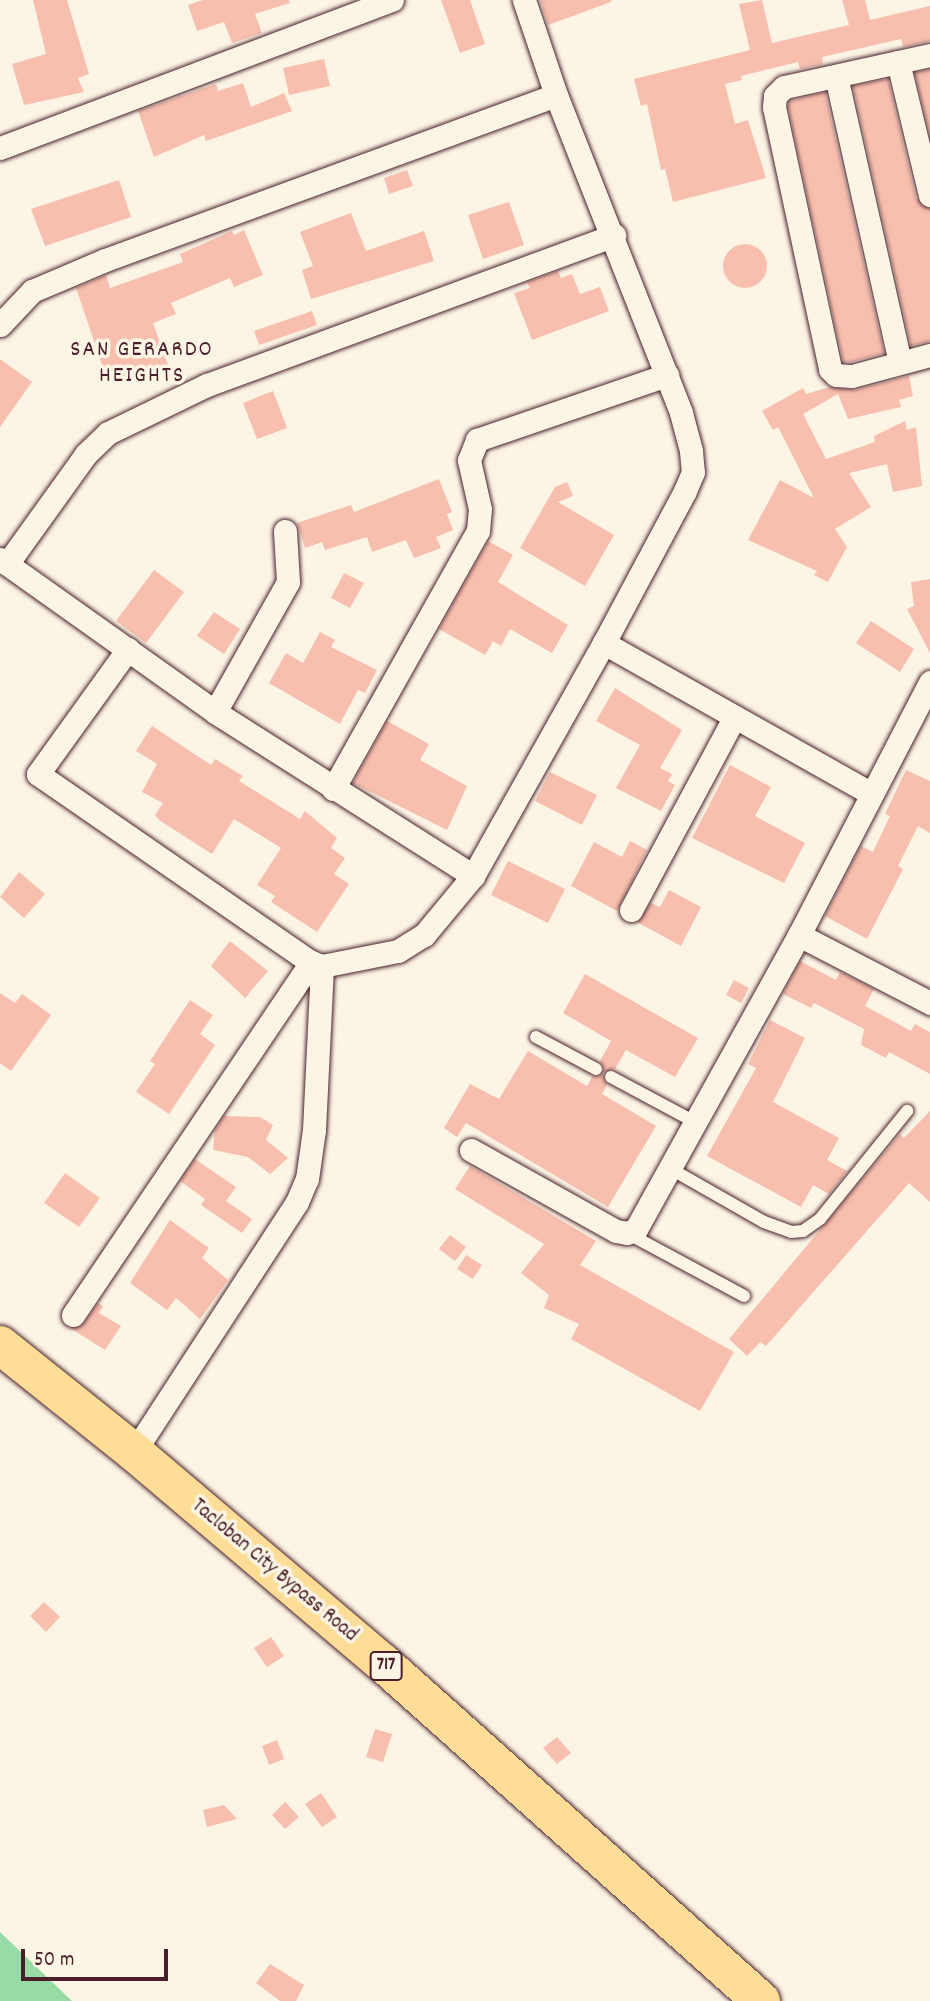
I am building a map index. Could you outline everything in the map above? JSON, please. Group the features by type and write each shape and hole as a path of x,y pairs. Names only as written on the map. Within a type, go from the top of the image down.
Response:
{"highway":[{"name":"Tacloban City Bypass Road","path":"0,1345 134,1452 599,1853 761,2001"}],"street":[{"path":"0,148 393,0"},
{"path":"73,1315 316,964 407,946 424,935 473,876 604,643 693,472 681,413 614,235 556,95 524,0"},
{"path":"930,55 785,87 775,96 774,107 824,358 836,374 852,376 930,355"},
{"path":"898,62 930,195"},
{"path":"836,76 900,362"},
{"path":"0,325 32,291 105,260 556,95"},
{"path":"473,876 332,789 215,712 4,562 86,454 108,433 207,385 614,235"},
{"path":"332,789 478,531 480,509 469,460 477,440 667,374"},
{"path":"215,712 284,590 285,531"},
{"path":"604,643 870,793"},
{"path":"128,649 38,774 316,964"},
{"path":"471,1150 627,1233 636,1229 799,935 870,793 930,682"},
{"path":"631,910 734,718"},
{"path":"799,935 930,1003"},
{"path":"134,1452 297,1202 307,1179 314,1143 316,964"}],"lane":[{"path":"536,1037 596,1069"},
{"path":"611,1077 695,1122"},
{"path":"671,1169 764,1222 791,1232 803,1231 820,1219 907,1111"},
{"path":"627,1233 744,1296"}],"green space":[{"path":"0,1932 72,2001 0,2001"}],"building":[{"path":"33,0 67,0 89,74 78,78 84,92 24,105 12,64 46,54"},
{"path":"203,0 289,0 290,3 255,14 262,33 232,43 224,22 197,31 188,5"},
{"path":"441,0 470,0 485,44 460,53"},
{"path":"540,0 611,0 611,2 548,25"},
{"path":"762,0 772,43 849,25 842,0 865,0 870,20 930,6 930,41 903,47 901,39 822,57 823,64 800,69 798,62 741,76 742,80 725,84 735,124 748,120 766,178 673,202 665,169 661,170 647,104 641,106 634,79 750,50 739,4"},
{"path":"324,59 330,86 289,95 283,68"},
{"path":"930,69 930,135 915,73"},
{"path":"888,79 916,198 930,209 930,341 911,346 853,86"},
{"path":"243,83 251,107 284,93 292,111 206,141 204,135 154,157 138,111 216,84 218,91"},
{"path":"825,92 884,353 851,362 843,361 788,106 790,101"},
{"path":"407,170 413,186 389,194 384,178"},
{"path":"119,180 131,217 45,246 31,209"},
{"path":"509,202 524,245 483,259 468,215"},
{"path":"351,213 366,251 424,231 434,261 311,299 302,270 313,266 300,232"},
{"path":"244,230 263,275 234,287 230,278 171,303 176,314 153,323 168,365 107,380 76,288 106,275 110,288 183,262 180,254 232,231 234,235"},
{"path":"745,244 760,251 767,266 760,281 745,288 730,281 723,266 730,251"},
{"path":"558,271 561,278 572,274 580,294 600,287 609,311 532,340 514,293 530,288 527,282"},
{"path":"312,311 317,325 259,345 254,331"},
{"path":"0,359 32,382 0,427"},
{"path":"909,376 913,396 899,400 901,407 848,419 838,394 803,414 826,459 875,442 874,436 905,421 907,430 916,427 922,486 893,492 887,464 849,473 871,507 835,529 847,547 828,582 814,575 817,571 748,540 780,480 814,498 778,427 773,430 762,411 803,388 806,394 830,387 855,390"},
{"path":"273,391 287,428 257,439 243,403"},
{"path":"439,479 452,512 447,514 453,530 436,537 441,548 414,558 406,540 372,552 367,537 325,550 322,542 305,548 297,523 351,505 354,512"},
{"path":"567,482 573,496 558,502 614,535 585,586 520,548 555,487"},
{"path":"488,541 513,555 498,582 568,625 552,653 510,629 501,646 493,641 485,655 439,629"},
{"path":"154,570 184,592 146,643 116,621"},
{"path":"344,573 364,583 350,608 331,598"},
{"path":"930,579 930,653 907,609 914,606 911,582"},
{"path":"214,612 240,629 224,654 197,636"},
{"path":"871,621 914,649 900,672 856,643"},
{"path":"320,632 335,640 331,647 377,670 365,693 358,690 340,724 269,683 286,653 303,663"},
{"path":"615,688 682,730 660,768 672,774 668,781 675,785 661,811 616,788 640,745 596,721"},
{"path":"387,721 429,744 420,760 467,786 447,830 353,783"},
{"path":"152,726 211,765 215,759 243,776 239,781 300,819 305,811 337,838 331,848 345,858 334,874 349,884 317,932 271,902 275,896 257,885 281,848 234,819 212,854 159,820 155,815 163,803 142,792 157,764 136,751"},
{"path":"730,765 771,787 755,816 805,843 784,883 692,838"},
{"path":"906,770 930,781 930,833 918,826 898,866 903,869 867,939 825,916 861,846 873,852 890,816 885,814"},
{"path":"550,772 597,795 582,825 535,801"},
{"path":"630,841 647,850 617,911 571,886 594,842 622,857"},
{"path":"508,861 565,889 548,923 491,895"},
{"path":"19,872 45,894 24,918 0,897"},
{"path":"669,890 701,907 681,946 637,922 651,903 660,907"},
{"path":"230,941 268,971 245,998 211,966"},
{"path":"800,961 836,980 840,972 874,989 865,1006 911,1031 915,1024 930,1032 930,1074 889,1052 886,1058 861,1045 864,1029 814,1003 811,1008 783,994"},
{"path":"585,974 698,1038 675,1077 626,1050 615,1069 604,1072 600,1061 611,1041 563,1013"},
{"path":"734,980 749,988 741,1003 726,995"},
{"path":"0,993 15,1003 22,994 51,1015 11,1071 0,1063"},
{"path":"190,1000 213,1015 200,1034 215,1045 169,1114 136,1092 155,1064 150,1061"},
{"path":"770,1020 805,1038 773,1102 839,1138 827,1160 847,1171 829,1194 813,1185 801,1207 707,1156 756,1068 748,1064"},
{"path":"528,1051 587,1086 592,1077 603,1074 607,1085 602,1094 656,1126 608,1207 466,1123 457,1137 444,1128 470,1084 499,1099"},
{"path":"930,1111 930,1202 909,1183 766,1346 760,1342 747,1356 729,1339 900,1134 904,1138"},
{"path":"224,1116 260,1117 273,1125 266,1140 288,1158 270,1174 248,1157 213,1150 215,1130"},
{"path":"195,1159 236,1187 226,1201 252,1219 242,1233 201,1205 205,1199 180,1181"},
{"path":"470,1166 596,1241 580,1265 734,1352 700,1411 571,1339 579,1324 544,1308 549,1295 521,1273 544,1244 455,1189"},
{"path":"65,1173 100,1198 79,1227 44,1203"},
{"path":"170,1220 209,1248 202,1258 228,1280 200,1319 176,1298 167,1310 130,1283"},
{"path":"450,1235 466,1247 455,1261 439,1249"},
{"path":"466,1255 482,1265 473,1279 457,1269"},
{"path":"98,1303 103,1306 99,1313 121,1326 105,1350 70,1328 84,1323"},
{"path":"44,1602 60,1617 46,1632 30,1616"},
{"path":"271,1637 284,1656 267,1667 254,1648"},
{"path":"375,1729 392,1734 383,1762 366,1757"},
{"path":"557,1737 571,1753 557,1764 543,1748"},
{"path":"277,1740 284,1759 269,1765 262,1746"},
{"path":"321,1793 337,1817 322,1827 305,1804"},
{"path":"285,1802 299,1817 285,1829 272,1815"},
{"path":"224,1805 237,1819 207,1827 203,1810"},
{"path":"270,1964 304,1985 296,2001 280,2001 256,1983"}],"district":[{"name":"SAN GERARDO HEIGHTS","path":"142,364"}]}
